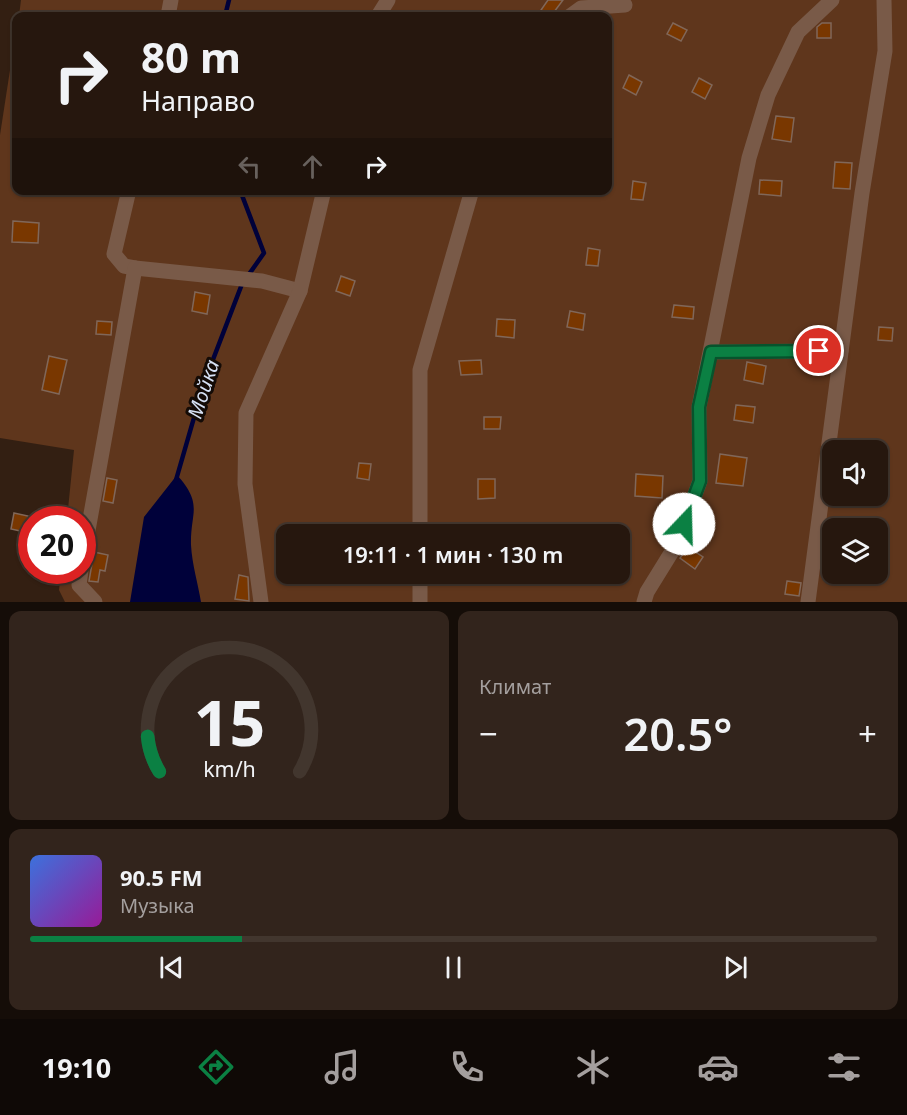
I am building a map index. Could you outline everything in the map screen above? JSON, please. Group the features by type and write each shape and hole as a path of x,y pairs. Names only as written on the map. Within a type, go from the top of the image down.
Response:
{"lane":[{"path":"644,602 647,592 676,545 700,481 699,407 749,159 768,95 798,32 832,0"},
{"path":"808,602 841,351 885,51 884,0"},
{"path":"575,12 580,8 625,5"},
{"path":"128,195 114,254 124,266 262,281 300,291"},
{"path":"261,602 245,484 246,413 300,291 323,195"},
{"path":"420,524 420,370 471,195"},
{"path":"92,506 135,268"},
{"path":"711,352 841,351"},
{"path":"79,584 95,602"},
{"path":"420,584 420,602"}],"shaded area":[{"path":"21,0 907,0 907,602 65,602 59,590 60,584 96,584 96,506 68,506 74,450 0,438 0,135 12,57 12,195 612,195 612,12 20,12"},
{"path":"177,475 193,502 191,545 201,602 130,602 144,517"}],"building":[{"path":"548,0 563,0 554,12 541,10"},
{"path":"673,23 687,30 681,41 667,34"},
{"path":"822,23 831,23 831,38 817,38 817,27"},
{"path":"629,75 642,82 636,95 623,88"},
{"path":"699,78 712,85 705,99 692,92"},
{"path":"776,116 794,118 791,142 772,139"},
{"path":"835,162 852,163 850,189 833,188"},
{"path":"760,180 782,181 781,196 759,194"},
{"path":"633,181 646,183 643,200 631,199"},
{"path":"13,221 39,223 38,243 12,242"},
{"path":"588,248 600,250 598,266 586,265"},
{"path":"341,276 355,281 350,296 336,291"},
{"path":"195,292 210,295 207,314 192,311"},
{"path":"674,305 694,307 693,319 672,317"},
{"path":"570,311 585,314 583,330 567,327"},
{"path":"497,319 515,320 514,338 496,336"},
{"path":"97,321 112,322 111,335 96,334"},
{"path":"879,327 893,328 892,341 878,340"},
{"path":"49,356 67,360 59,394 42,390"},
{"path":"481,360 482,374 461,375 459,361"},
{"path":"747,362 766,366 763,384 744,380"},
{"path":"736,405 755,407 753,423 734,420"},
{"path":"484,417 501,417 500,429 484,429"},
{"path":"720,454 747,458 743,486 716,483"},
{"path":"359,463 371,464 369,480 357,478"},
{"path":"636,474 663,476 662,498 635,496"},
{"path":"107,478 117,480 113,503 103,501"},
{"path":"478,479 495,479 495,498 478,499"},
{"path":"14,513 18,514 18,530 11,529"},
{"path":"688,547 703,557 695,569 680,558"},
{"path":"96,552 108,555 105,571 100,570 98,582 96,582"},
{"path":"239,575 248,577 249,601 235,599"},
{"path":"787,581 801,583 799,596 785,594"}],"waterway":[{"name":"Мойка","path":"226,12 229,0"},
{"name":"Мойка","path":"176,480 204,383 242,284 264,253 242,195"}],"route":[{"path":"684,524 700,481 702,435 699,407 711,352 819,351"}]}
